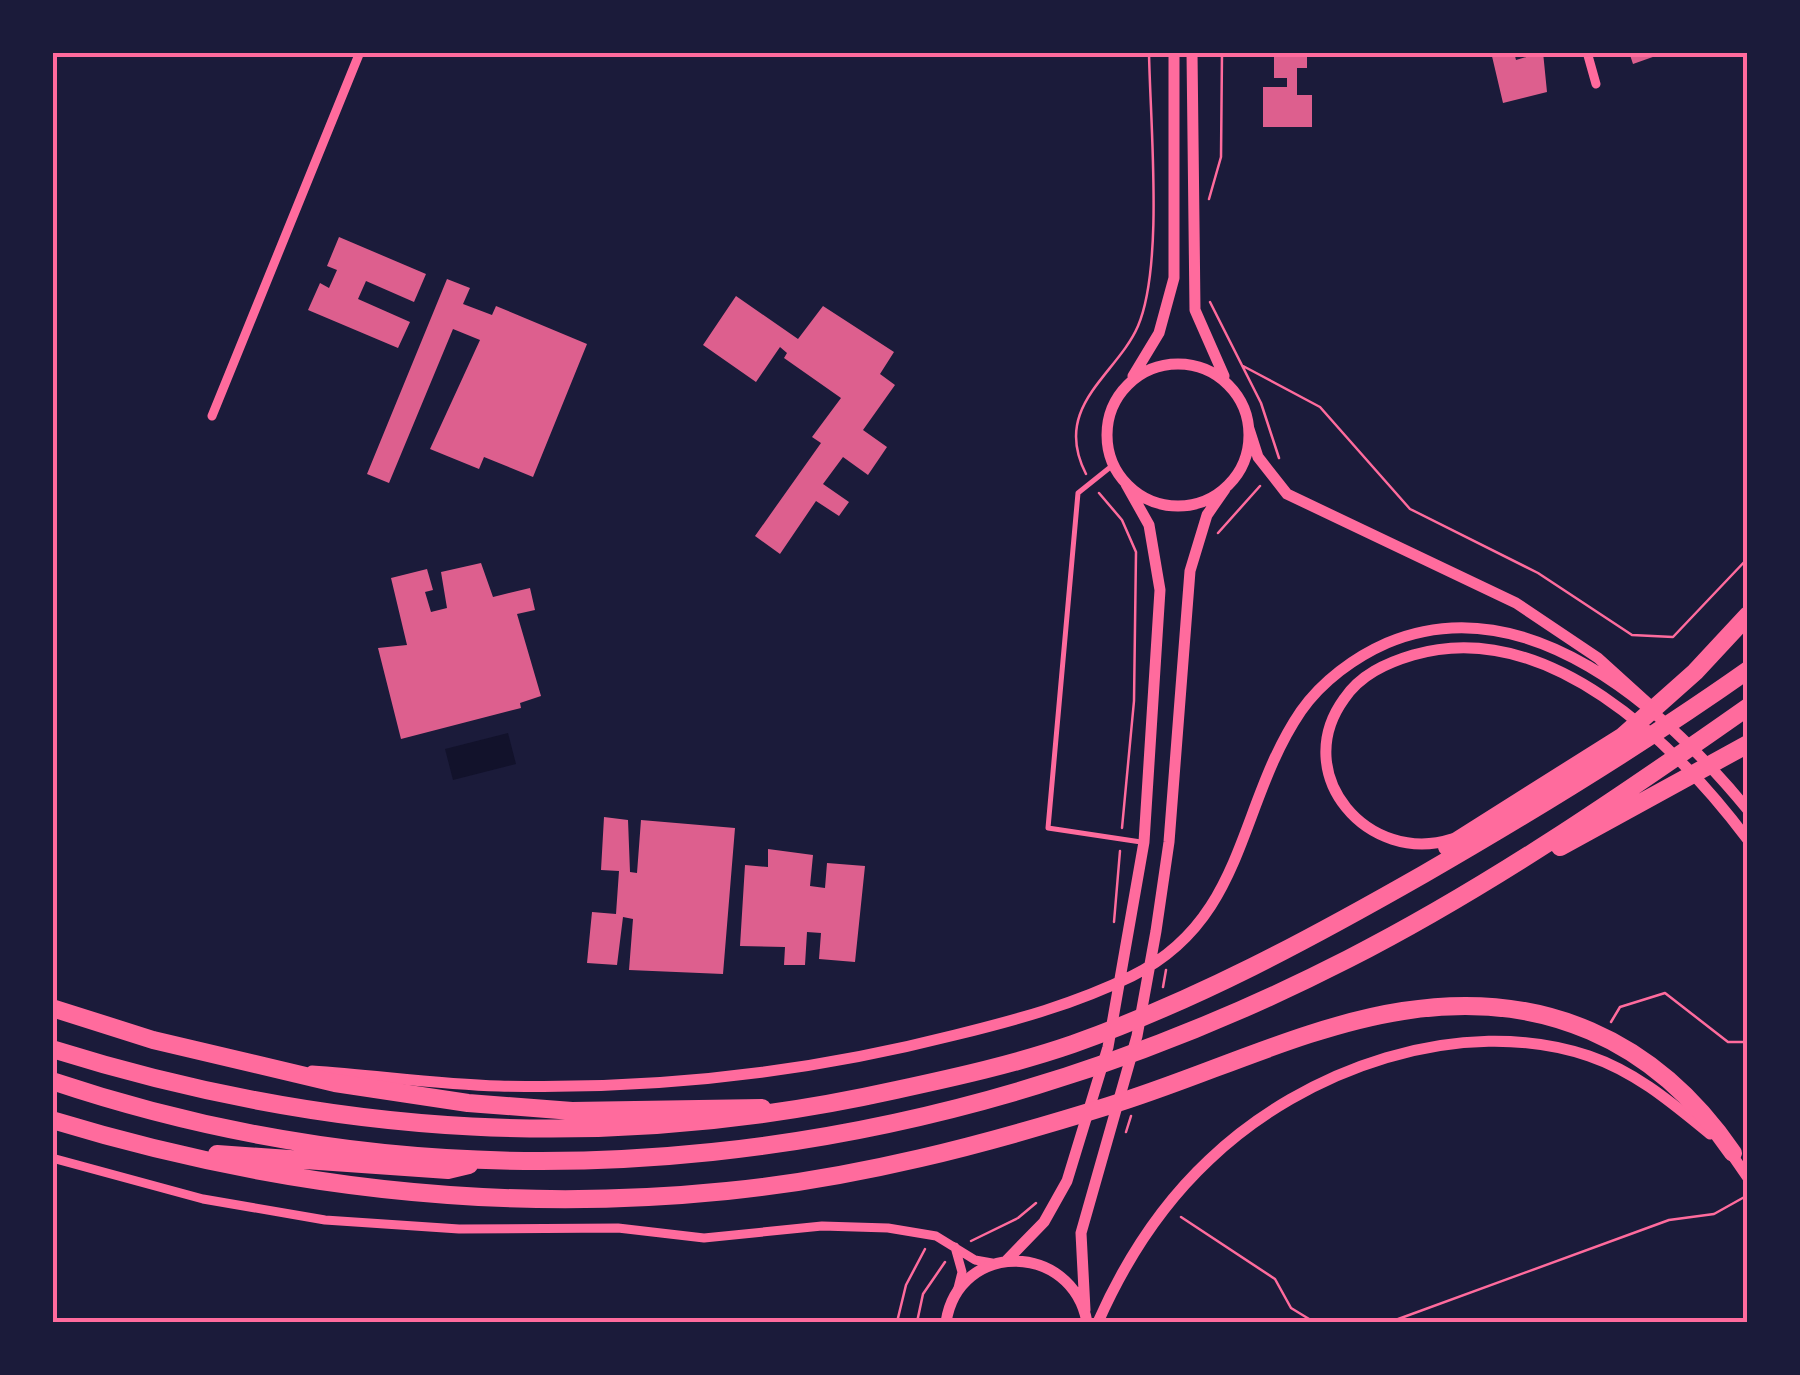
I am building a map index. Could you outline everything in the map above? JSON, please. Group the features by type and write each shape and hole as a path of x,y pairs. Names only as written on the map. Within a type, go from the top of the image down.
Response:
{"highway":[{"path":"1434,868 1445,849 1622,736 1695,672 1748,614"},
{"path":"52,1049 224,1096 413,1124 606,1130 792,1113 1009,1065 1089,1038 1275,959 1528,815 1748,670"},
{"path":"52,1081 251,1132 482,1161 600,1162 756,1149 880,1128 1006,1097 1144,1050 1349,959 1517,862 1748,707"},
{"path":"1517,862 1559,847 1748,744"},
{"path":"52,1120 297,1180 422,1194 545,1200 729,1191 852,1173 972,1147 1148,1094 1364,1020 1460,1006 1534,1014 1625,1048 1691,1096 1733,1153"},
{"path":"52,1008 153,1040 335,1083 517,1108 619,1112 755,1107 792,1113"},
{"path":"181,1152 448,1170 482,1161"}],"street":[{"path":"212,416 360,52"},
{"path":"1007,1260 1054,1208 1078,1146 1108,1046 1144,842 1156,703 1159,574 1150,525 1113,465 1107,422 1159,333 1174,278 1174,52"},
{"path":"1192,52 1195,310 1213,358 1244,407 1258,456 1287,494 1486,586 1559,630 1686,740 1748,810"},
{"path":"1586,52 1596,84"},
{"path":"1128,384 1146,370 1180,364 1214,373 1232,388"},
{"path":"1086,1316 1081,1233 1137,1036 1156,931 1170,824 1190,571 1207,515 1248,452 1249,429"},
{"path":"1126,484 1143,497 1174,506 1206,500 1225,489"},
{"path":"280,1068 498,1086 687,1081 829,1063 1058,1008 1136,974 1176,949 1195,931 1236,862 1289,730 1322,688 1374,649 1438,630 1493,629 1554,648 1623,685"},
{"path":"1487,823 1424,846 1381,837 1354,819 1337,798 1326,756 1336,712 1352,689 1377,668 1405,657 1474,648 1529,658 1604,700 1655,740 1748,840"},
{"path":"1098,1322 1117,1280 1166,1207 1234,1139 1310,1090 1380,1061 1476,1042 1531,1042 1613,1066 1666,1097 1733,1153 1748,1178"},
{"path":"52,1158 204,1199 394,1227 552,1232 618,1228 704,1238 838,1226 936,1236 992,1264"},
{"path":"946,1322 962,1272 957,1249"},
{"path":"958,1290 992,1264 1024,1260 1056,1270 1068,1281 1086,1316"}],"lane":[{"path":"1113,465 1078,493 1048,828 1144,842"}],"path":[{"path":"1240,364 1320,407 1410,509 1538,573 1632,635 1673,637 1748,558"},
{"path":"1610,1024 1620,1007 1665,993 1728,1042 1748,1042"},
{"path":"1122,1142 1128,1125"},
{"path":"1390,1322 1669,1220 1714,1214 1748,1195"},
{"path":"917,1322 928,1285 957,1249 1018,1218 1042,1196"},
{"path":"1166,1207 1275,1279 1290,1308 1310,1321"},
{"path":"897,1322 913,1270 936,1236"}],"shaded area":[{"path":"508,733 516,764 453,780 445,749"}],"building":[{"path":"1274,52 1307,52 1307,68 1297,68 1297,95 1312,95 1312,127 1263,127 1263,87 1287,87 1287,78 1274,78"},
{"path":"1491,52 1514,52 1516,60 1543,52 1547,92 1503,103"},
{"path":"1629,52 1664,52 1664,53 1633,64"},
{"path":"339,237 426,274 414,302 366,281 358,299 410,322 398,348 308,310 320,283 329,288 337,270 327,266"},
{"path":"447,279 470,288 463,304 492,315 496,306 587,344 533,477 484,457 479,469 430,449 480,340 453,329 389,483 367,474"},
{"path":"736,296 798,339 823,306 894,352 880,374 895,385 863,430 887,447 868,475 843,457 823,484 849,502 839,516 816,501 780,554 755,536 821,443 812,437 841,398 784,358 787,353 780,347 756,382 703,345"},
{"path":"481,563 493,597 530,588 535,610 517,614 541,696 520,703 521,708 401,739 378,648 407,645 391,578 427,569 433,590 425,592 431,612 447,608 441,572"},
{"path":"604,817 628,820 630,872 637,873 641,820 735,828 723,974 629,970 633,919 623,917 617,965 587,963 592,912 616,914 619,871 601,870"},
{"path":"768,849 813,855 810,886 825,888 827,863 865,866 855,962 819,959 821,933 807,932 805,965 784,965 785,947 740,946 745,865 768,867"}]}
